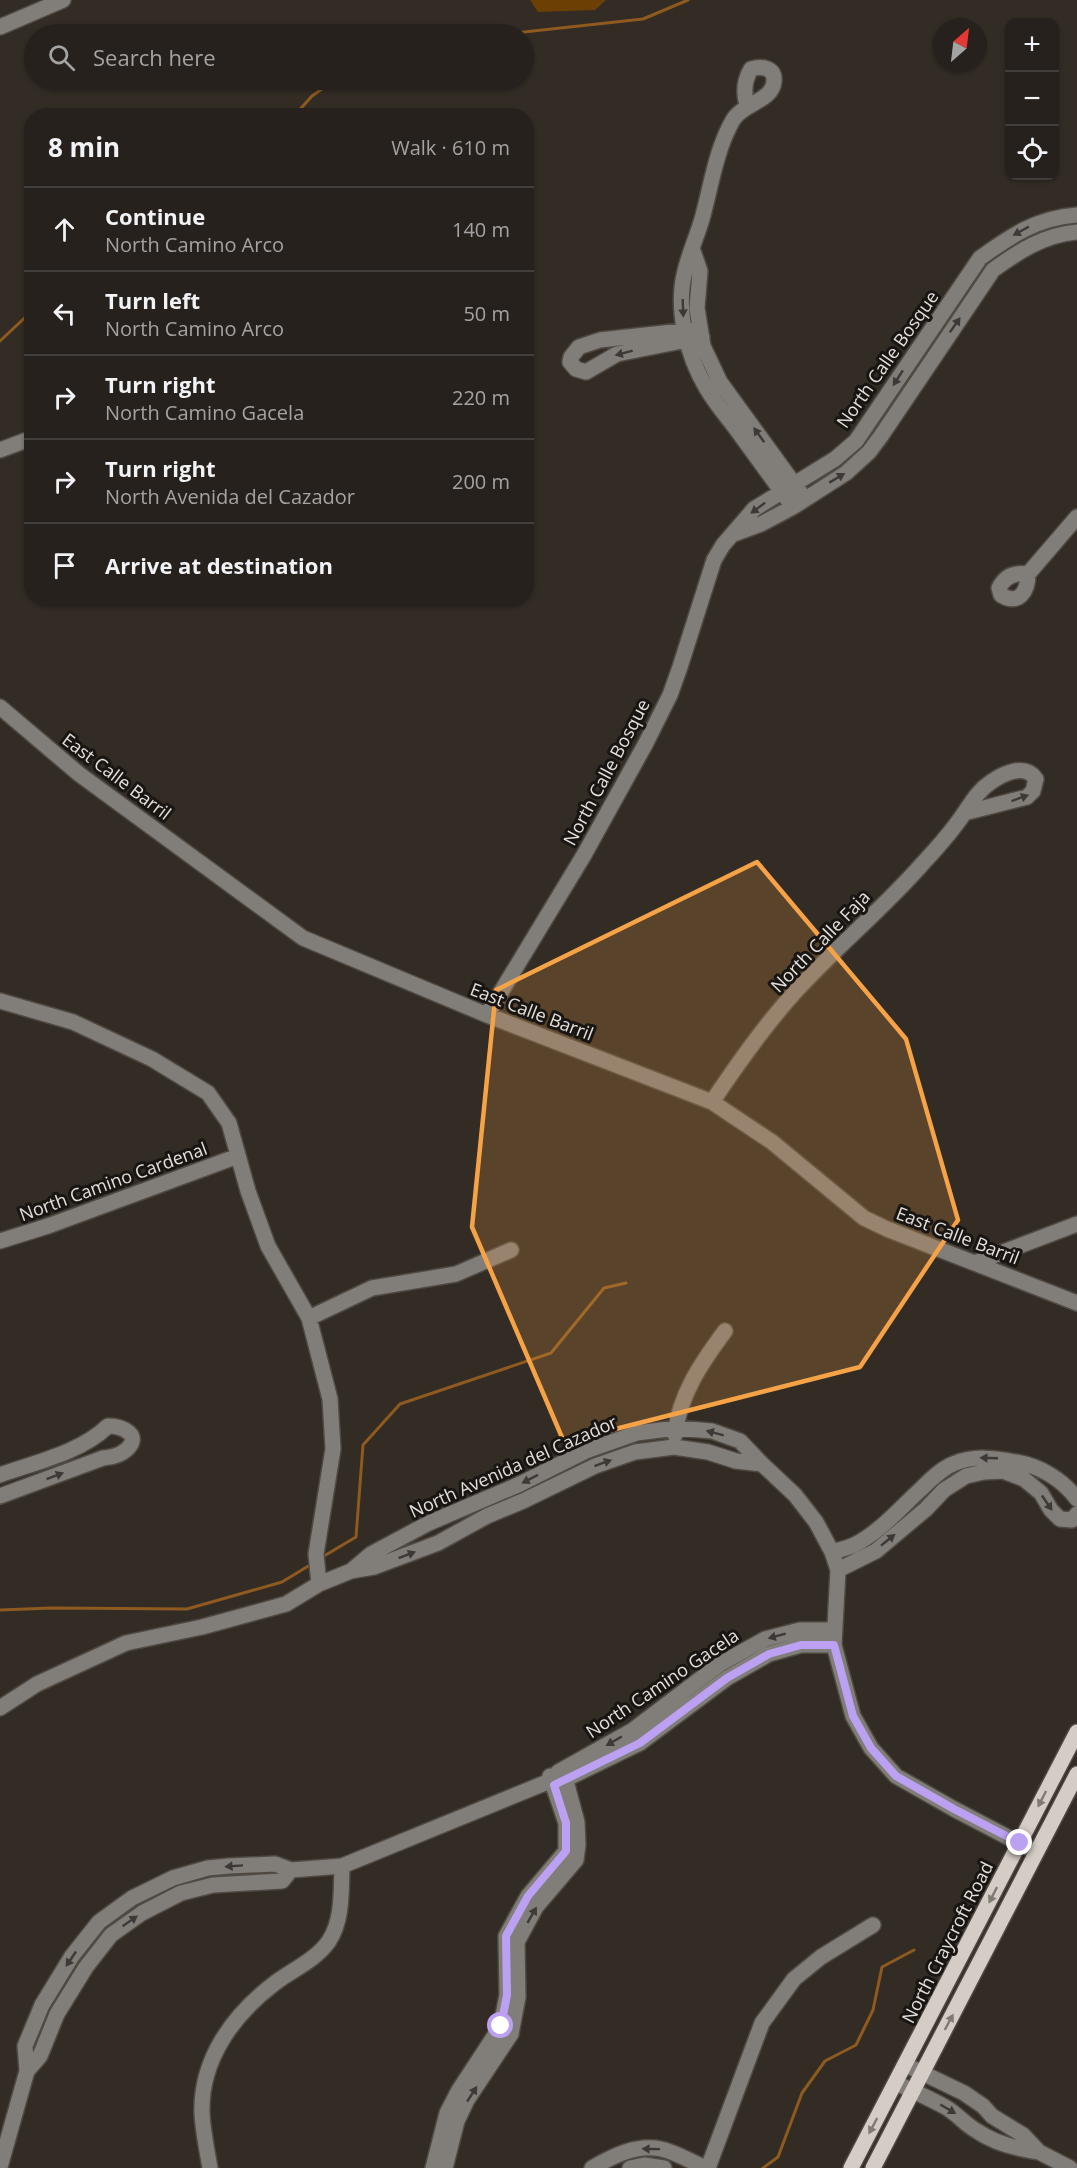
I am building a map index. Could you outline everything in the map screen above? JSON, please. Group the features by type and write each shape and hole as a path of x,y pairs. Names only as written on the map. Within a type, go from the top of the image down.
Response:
{"main road":[{"name":"North Craycroft Road","path":"851,2168 1077,1732"},
{"path":"873,2168 1077,1774"}],"street":[{"path":"0,27 63,0"},
{"path":"747,105 735,117 723,138 693,251 700,271 694,334 703,346 720,382 799,503"},
{"name":"North Calle Bosque","path":"487,1015 584,855 646,743 670,695 714,560 723,545 754,509 835,459 856,441 980,258 1009,237 1037,222 1077,215"},
{"name":"North Calle Bosque","path":"731,536 761,524 846,473 869,452 993,270 1043,238 1077,232"},
{"path":"694,334 617,354 586,372 576,369 570,362 579,347 600,340 694,334"},
{"path":"0,450 24,441"},
{"path":"1028,574 1077,517"},
{"name":"East Calle Barril","path":"0,707 79,774 303,938 487,1015 712,1101 772,1142 864,1218 1077,1303"},
{"name":"North Calle Faja","path":"712,1101 753,1041 795,992 924,862 964,813"},
{"path":"0,1001 73,1022 152,1059 208,1093 229,1123 268,1246 309,1318 330,1399 333,1449 316,1554 319,1584"},
{"name":"North Camino Cardenal","path":"0,1241 48,1226 238,1156"},
{"path":"977,1262 1077,1224"},
{"path":"309,1318 372,1288 456,1274 512,1250"},
{"path":"674,1447 680,1405 708,1354 725,1331"},
{"path":"0,1475 96,1438 108,1426 117,1426 131,1435 132,1441 127,1449 117,1456 104,1458 0,1496"},
{"name":"North Avenida del Cazador","path":"351,1571 371,1554 429,1523 518,1485 586,1451 636,1433 676,1428 712,1431 740,1441 795,1495 816,1522 832,1552 838,1570 835,1638 853,1716 871,1748 896,1776 1036,1852"},
{"name":"North Avenida del Cazador","path":"0,1708 37,1684 126,1643 202,1627 286,1604 319,1584 351,1571 374,1567 438,1543 487,1516 524,1501 595,1466 635,1452 674,1447 708,1452 736,1461 762,1464"},
{"path":"832,1552 854,1545 877,1529 936,1475 952,1464 976,1458 996,1458 1030,1464 1070,1489 1077,1499"},
{"path":"838,1570 876,1551 926,1509 944,1490 966,1476 1003,1471 1024,1479 1041,1493 1051,1510 1060,1519 1072,1520 1077,1514"},
{"name":"North Camino Gacela","path":"0,2167 27,2070 25,2046 42,2005 72,1956 99,1922 132,1898 173,1878 208,1868 275,1864 291,1870 342,1866 556,1779 691,1696 720,1664 765,1640 800,1630 835,1638"},
{"path":"433,2168 447,2113 459,2090 501,2026 507,1995 506,1936 528,1896 566,1851 566,1823 556,1779"},
{"path":"445,2168 457,2121 511,2034 518,1997 517,1942 536,1907 576,1860 578,1822 556,1779"},
{"path":"210,2168 202,2112 211,2062 226,2032 244,2008 277,1981 298,1969 329,1941 338,1917 342,1866"},
{"path":"592,2168 618,2154 642,2148 661,2149 707,2168 762,2024 794,1979 821,1957 873,1925"},
{"path":"906,2065 964,2093 983,2106 992,2116 1023,2135 1039,2152"},
{"path":"896,2083 947,2108 975,2131 1014,2148 1039,2152 1070,2168"},
{"path":"630,2168 644,2165 664,2168"}],"highlighted area":[{"path":"757,862 906,1039 958,1220 860,1367 564,1442 472,1227 496,990"}],"shaded area":[{"path":"530,0 606,0 595,10 538,12"}],"waterway":[{"path":"534,31 643,19 688,0"},
{"path":"301,108 321,90"},
{"path":"0,341 24,318"},
{"path":"324,1556 356,1537 363,1445 400,1404 551,1353 604,1288 626,1283"},
{"path":"0,1610 187,1609 282,1582 310,1565"},
{"path":"763,2168 778,2157 802,2093 825,2061 856,2045 873,2010 882,1967 914,1950"}],"route":[{"path":"501,2026 507,1995 506,1936 528,1896 566,1851 566,1823 554,1785 640,1743 727,1678 769,1654 801,1645 834,1645 853,1716 871,1748 896,1776 1020,1843"}]}
